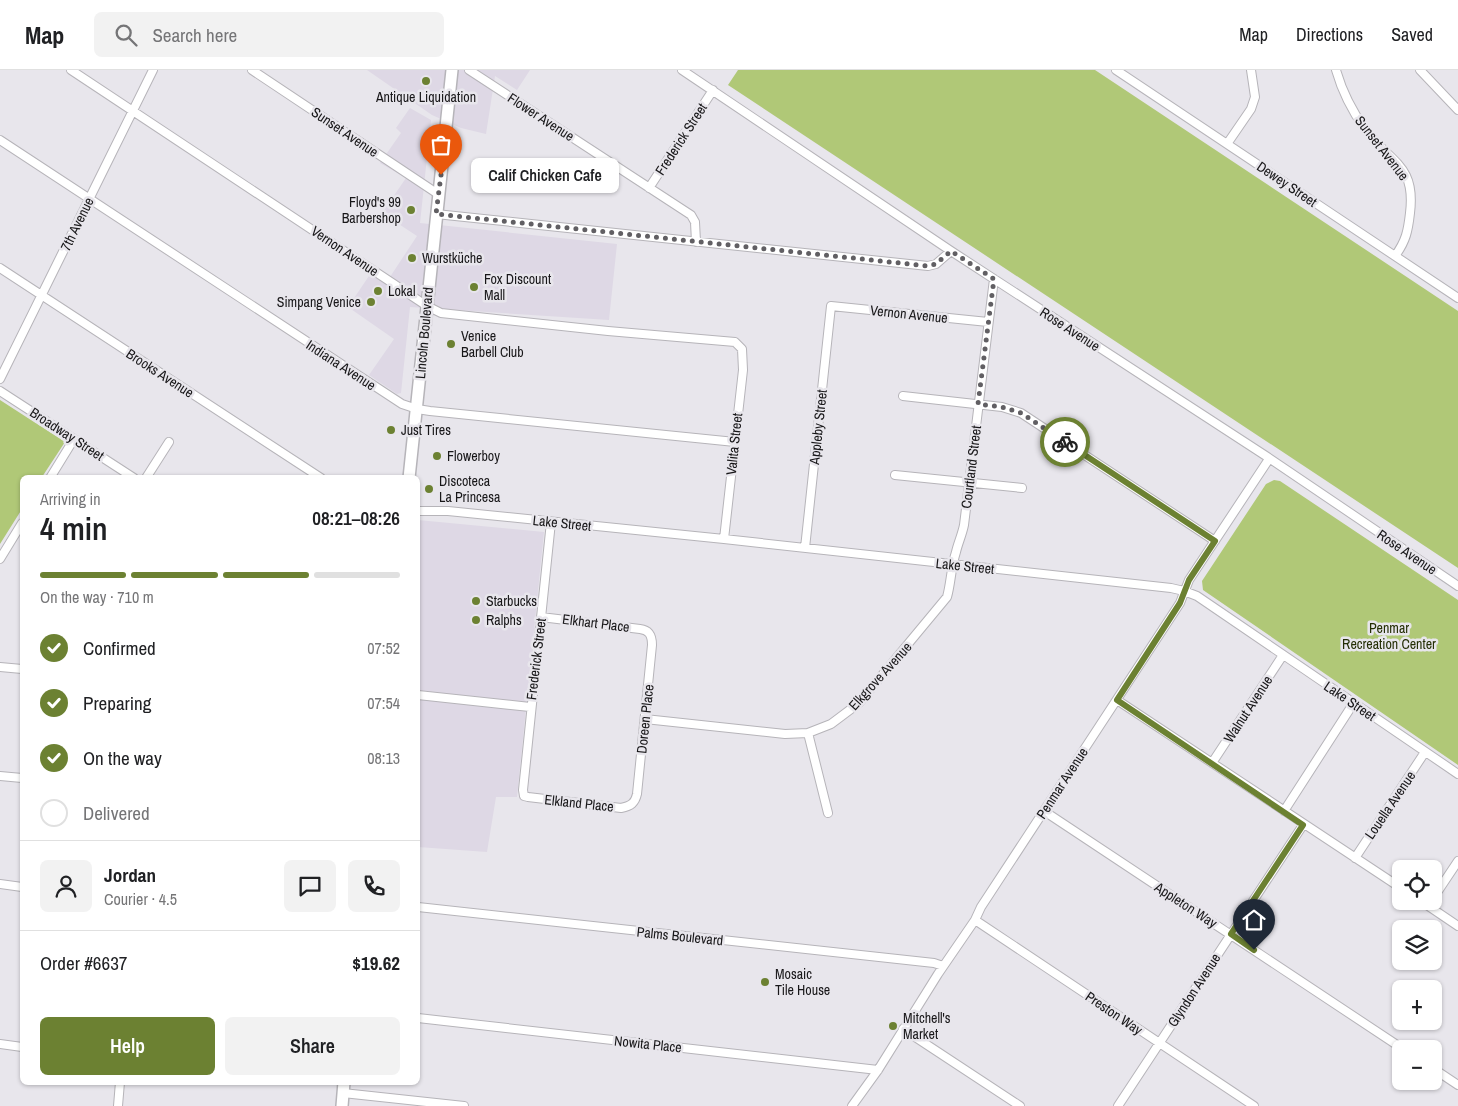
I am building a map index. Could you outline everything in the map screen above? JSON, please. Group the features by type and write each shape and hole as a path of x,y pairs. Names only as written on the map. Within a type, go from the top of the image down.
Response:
{"highway":[{"name":"Lincoln Boulevard","path":"409,475 452,70"},
{"path":"342,1106 344,1088"}],"street":[{"name":"Vernon Avenue","path":"71,70 427,306 441,312 735,342 742,349"},
{"name":"7th Avenue","path":"0,379 153,70"},
{"name":"Sunset Avenue","path":"252,70 438,194"},
{"name":"Flower Avenue","path":"469,70 691,215 695,222 696,242"},
{"name":"Rose Avenue","path":"682,70 951,251 1269,459 1458,586"},
{"name":"Dewey Street","path":"1116,70 1395,256 1457,295"},
{"path":"1227,144 1251,108 1255,97 1251,70"},
{"name":"Sunset Avenue","path":"1336,70 1339,82 1356,116 1377,143 1400,165 1410,184 1412,195 1408,234 1395,256"},
{"path":"1420,70 1458,110"},
{"name":"Frederick Street","path":"649,188 713,90"},
{"name":"Indiana Avenue","path":"0,140 402,404 417,409 735,442"},
{"path":"436,214 928,266 936,264 951,251"},
{"name":"Brooks Avenue","path":"0,268 316,475"},
{"name":"Courtland Street","path":"954,564 964,525 994,279"},
{"name":"Vernon Avenue","path":"830,306 988,322"},
{"name":"Appleby Street","path":"805,548 830,306"},
{"name":"Valita Street","path":"724,539 743,370 742,349"},
{"name":"Broadway Street","path":"0,390 129,475"},
{"path":"903,396 1002,407 1021,413 1215,541"},
{"path":"52,475 74,439"},
{"path":"148,475 169,442"},
{"name":"Penmar Avenue","path":"852,1106 878,1070 974,920 980,907 1180,603 1189,580 1269,459"},
{"path":"895,475 1022,488"},
{"name":"Lake Street","path":"420,511 448,512 724,539 1162,587 1184,591 1197,596 1458,774"},
{"name":"Frederick Street","path":"524,796 530,707 551,522"},
{"path":"0,559 20,526"},
{"name":"Elkgrove Avenue","path":"645,719 784,734 808,733 831,724 848,712 870,690 947,597 952,581 954,564"},
{"name":"Elkhart Place","path":"541,617 624,626 646,630 650,633"},
{"name":"Doreen Place","path":"633,804 637,794 645,719 652,645 650,633"},
{"name":"Walnut Avenue","path":"1212,763 1283,655"},
{"path":"0,666 20,668"},
{"path":"420,696 530,707"},
{"path":"1117,700 1303,825 1392,882"},
{"path":"1284,811 1353,704"},
{"path":"808,733 828,813"},
{"name":"Louella Avenue","path":"1355,858 1425,752"},
{"path":"0,776 20,778"},
{"name":"Elkland Place","path":"524,796 621,808 633,804"},
{"name":"Appleton Way","path":"1044,811 1392,1042"},
{"name":"Glyndon Avenue","path":"1118,1106 1303,825"},
{"path":"1442,884 1458,861"},
{"path":"0,884 20,887"},
{"name":"Palms Boulevard","path":"420,907 934,963 943,966"},
{"path":"1436,910 1458,926"},
{"name":"Preston Way","path":"974,920 1254,1106"},
{"name":"Nowita Place","path":"420,1018 878,1070"},
{"path":"904,1029 1020,1106"},
{"path":"0,1044 20,1047"},
{"path":"1442,1074 1458,1085"},
{"path":"118,1106 120,1085"},
{"path":"344,1088 464,1106"}],"shaded area":[{"path":"367,70 530,70 517,90 495,76 486,134 461,128 432,115"},
{"path":"410,108 431,120 420,223 617,244 609,320 410,307 401,393 397,394 369,375 394,339 348,307 371,273 386,283 417,236 382,213 406,178 380,163 401,133 396,128"},
{"path":"420,520 544,532 517,797 496,797 487,852 420,847"}],"green space":[{"path":"738,70 1095,70 1458,311 1458,568 728,85"},
{"path":"0,400 65,442 43,475 20,475 20,512 0,544"},
{"name":"Penmar Recreation Center","path":"1274,480 1280,481 1458,600 1458,765 1203,590 1202,581 1266,484"}],"way so far":[{"path":"441,175 436,214 928,266 944,259 951,251 994,279 978,404 1010,408 1021,413 1065,442"}],"place":[{"name":"Antique Liquidation","path":"426,81"},
{"name":"Calif Chicken Cafe","path":"441,175"},
{"name":"Floyd's 99 Barbershop","path":"411,210"},
{"name":"Wurstküche","path":"412,258"},
{"name":"Fox Discount Mall","path":"474,287"},
{"name":"Lokal","path":"378,291"},
{"name":"Simpang Venice","path":"371,302"},
{"name":"Venice Barbell Club","path":"451,344"},
{"name":"Just Tires","path":"391,430"},
{"name":"Flowerboy","path":"437,456"},
{"name":"Discoteca La Princesa","path":"429,489"},
{"name":"Starbucks","path":"476,601"},
{"name":"Ralphs","path":"476,620"},
{"name":"Mosaic Tile House","path":"765,982"},
{"name":"Mitchell's Market","path":"893,1026"}],"route":[{"path":"1065,442 1215,541 1189,580 1180,603 1117,700 1303,825 1231,934 1254,950"}]}
